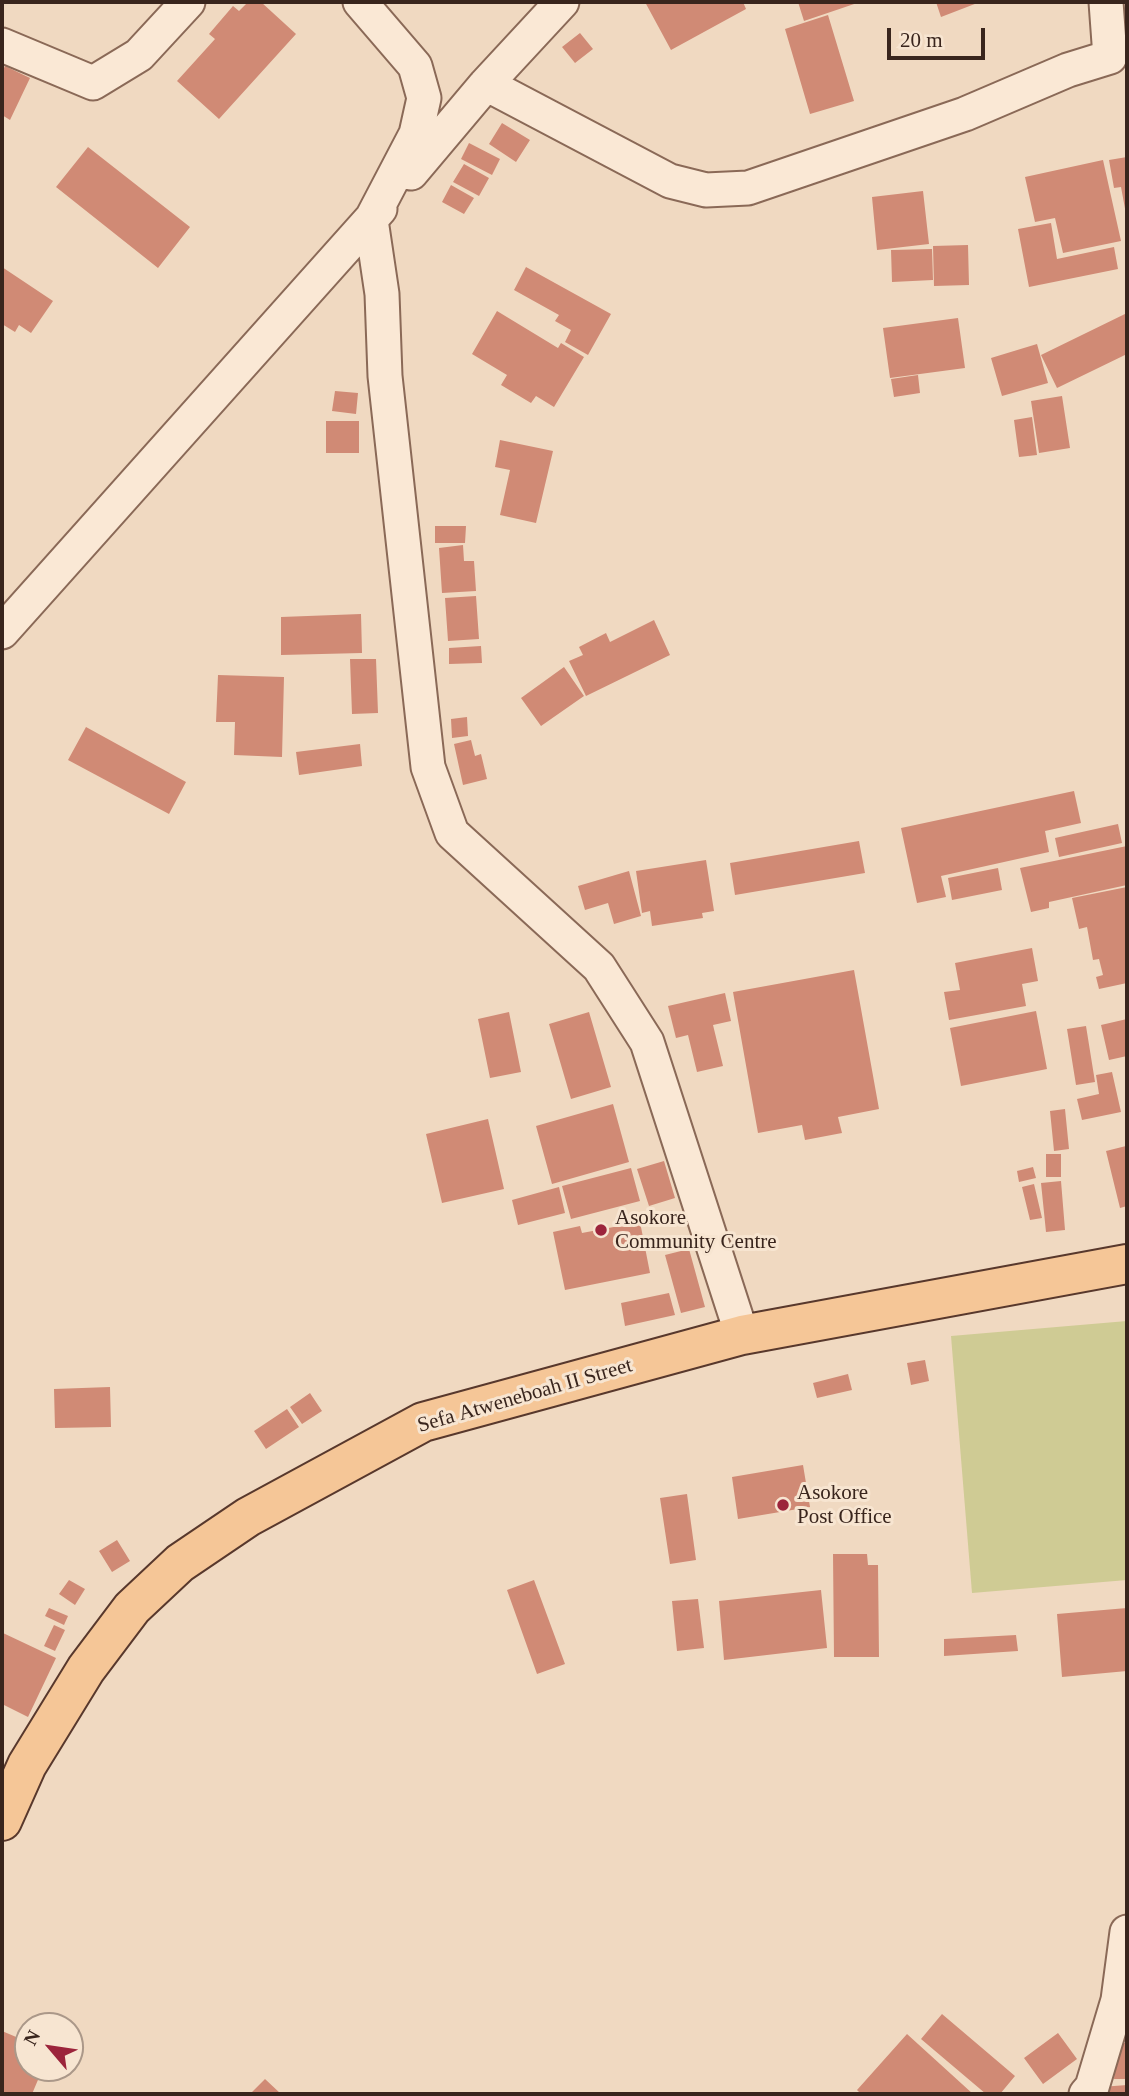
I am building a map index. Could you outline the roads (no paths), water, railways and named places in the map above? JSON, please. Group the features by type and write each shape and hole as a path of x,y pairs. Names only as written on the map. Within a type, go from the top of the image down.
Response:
{"main road":[{"name":"Sefa Atweneboah II Street","path":"2,1821 27,1765 86,1669 132,1608 180,1563 248,1517 423,1422 741,1335 1127,1264"}],"street":[{"path":"2,46 93,83 139,55 188,2"},
{"path":"360,2 415,66 424,99 416,134 371,220 382,294 385,376 428,767 452,833 599,968 648,1042 741,1335"},
{"path":"2,632 371,220 486,84 562,2"},
{"path":"486,84 670,181 706,190 748,188 965,114 1068,69 1119,56 1106,2"},
{"path":"1086,2094 1093,2087 1118,2000 1127,1932"}],"place":[{"name":"Asokore Community Centre","path":"601,1230"},
{"name":"Asokore Post Office","path":"783,1505"}]}
